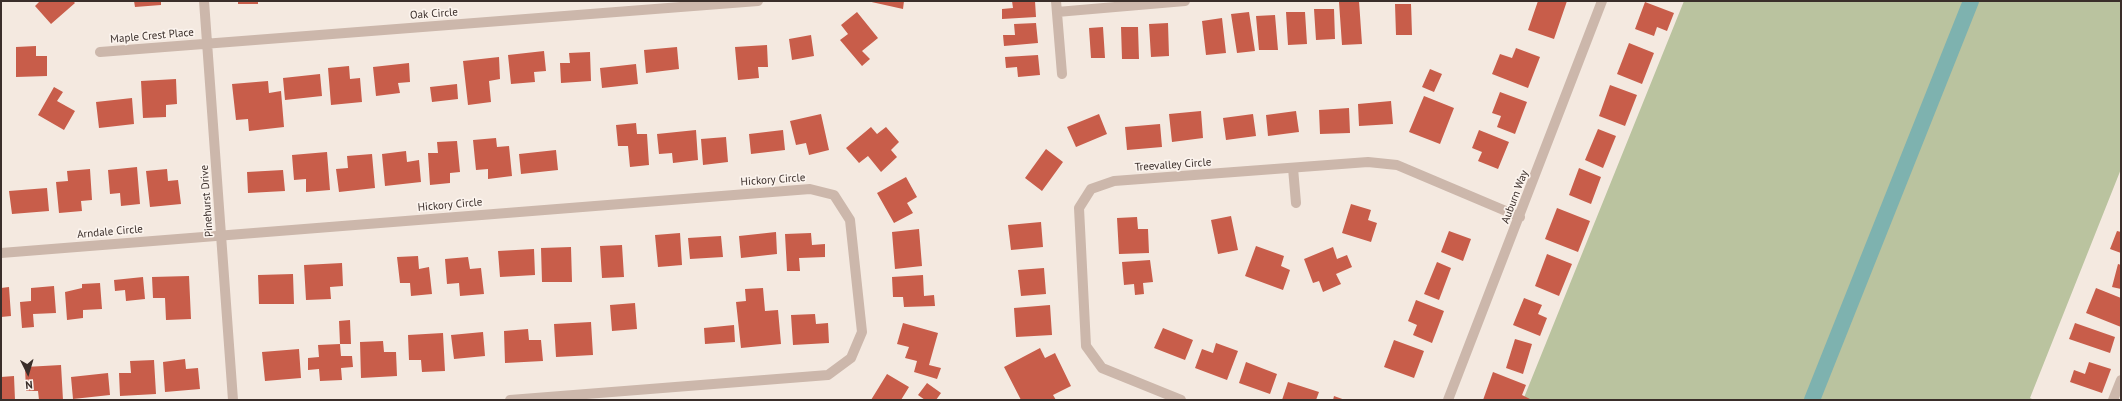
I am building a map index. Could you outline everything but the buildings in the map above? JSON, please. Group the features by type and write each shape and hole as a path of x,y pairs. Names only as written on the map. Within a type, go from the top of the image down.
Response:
{"street":[{"name":"Pinehurst Drive","path":"204,1 233,400"},
{"name":"Oak Circle","path":"207,43 758,1"},
{"path":"1056,1 1062,74"},
{"path":"1057,12 1185,1"},
{"name":"Auburn Way","path":"1448,400 1520,217 1602,1"},
{"name":"Maple Crest Place","path":"100,52 207,43"},
{"name":"Treevalley Circle","path":"1181,400 1102,368 1086,346 1079,208 1091,189 1114,181 1368,162 1398,165 1520,217"},
{"path":"1293,168 1296,203"},
{"name":"Hickory Circle","path":"221,235 810,189 834,195 850,220 862,332 851,358 828,374 510,400"},
{"name":"Arndale Circle","path":"1,253 221,235"},
{"path":"2113,400 2121,380"}],"green space":[{"path":"1684,1 2121,1 2121,169 2030,398 2034,400 1523,400"}],"waterway":[{"path":"1812,400 1971,1"}]}
